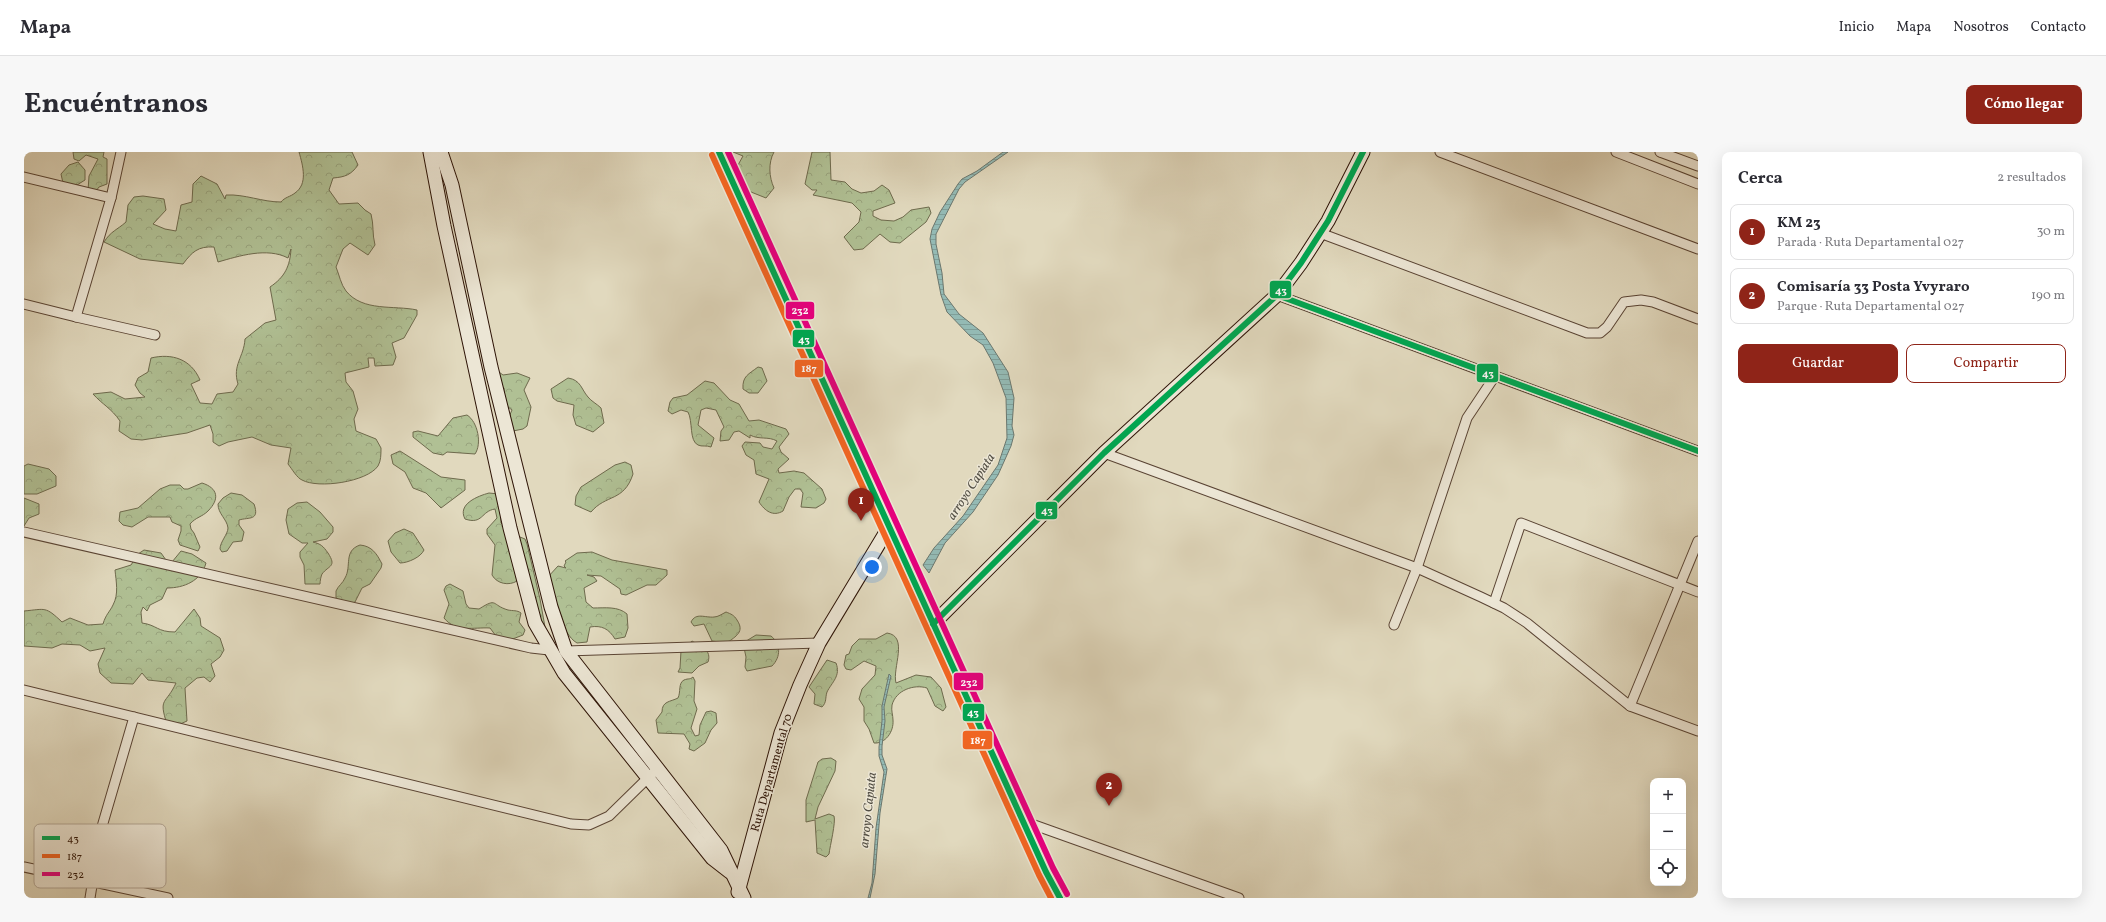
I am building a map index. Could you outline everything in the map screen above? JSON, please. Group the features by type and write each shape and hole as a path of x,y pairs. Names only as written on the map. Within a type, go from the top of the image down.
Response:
{"main road":[{"path":"719,152 1046,872 1060,898"},
{"path":"1046,872 1054,898"}],"street":[{"path":"76,317 111,198 120,152"},
{"path":"430,152 444,226 510,528 535,624 564,673 721,850 739,895"},
{"path":"442,152 452,185 491,367 552,607 566,652 652,773"},
{"path":"933,624 1104,453 1277,295 1301,263 1320,233 1363,152"},
{"path":"1440,152 1698,249"},
{"path":"1616,152 1698,184"},
{"path":"1661,152 1698,166"},
{"path":"24,177 111,198"},
{"path":"1320,233 1587,333 1600,333 1607,327 1624,302 1640,300 1698,320"},
{"path":"1277,295 1698,451"},
{"path":"24,304 155,335"},
{"path":"1394,625 1417,568 1467,418 1496,376"},
{"path":"1104,453 1417,568 1494,603 1527,623 1630,706 1698,731"},
{"path":"1494,603 1521,523 1698,592"},
{"name":"Ruta Departamental 70","path":"739,895 781,732 800,685 820,643 889,527"},
{"path":"24,532 524,646 549,650"},
{"path":"1630,706 1698,541"},
{"path":"566,652 820,643"},
{"path":"24,690 571,824 590,825 609,816 652,773"},
{"path":"103,824 134,717"},
{"path":"1023,821 1239,898"},
{"path":"24,867 34,869"},
{"path":"90,898 91,888"},
{"path":"123,888 168,898"}],"green space":[{"path":"73,152 104,152 103,157 107,159 107,184 99,187 96,191 88,191 89,176 98,159 86,155 79,161 74,159"},
{"path":"299,152 352,152 358,165 347,175 333,178 329,190 339,204 358,203 371,214 372,218 375,245 368,255 350,243 343,249 336,267 344,289 353,298 370,305 417,310 417,315 404,338 392,343 396,357 393,365 375,366 374,358 368,358 369,367 345,373 346,382 353,391 358,409 354,419 356,431 376,439 381,448 381,457 378,466 372,472 353,480 330,484 309,483 298,477 288,464 291,448 271,445 252,437 228,442 219,446 213,442 213,434 210,425 187,433 142,440 131,439 119,431 120,421 93,394 111,392 125,399 145,397 140,393 135,385 138,378 148,372 151,358 166,356 180,359 192,367 200,380 191,384 200,403 212,404 217,394 233,392 238,384 236,371 243,351 245,339 265,323 276,320 270,287 286,271 291,249 288,258 271,253 262,253 244,255 218,262 214,247 208,247 193,253 183,264 140,259 104,242 112,233 126,222 128,205 134,197 143,196 164,199 166,210 153,224 165,229 176,231 181,205 192,202 193,184 201,176 217,184 225,199 226,195 233,195 281,202 295,193 302,185 303,169"},
{"path":"733,152 774,152 770,170 774,188 766,198 741,188 738,165 743,156"},
{"path":"812,152 830,152 831,180 845,182 852,189 861,193 874,191 882,185 889,190 895,203 873,211 873,216 881,220 894,221 903,217 911,210 929,207 931,213 926,222 900,243 890,242 880,234 863,249 854,250 844,237 859,222 861,212 852,203 813,195 817,190 812,190 805,184"},
{"path":"78,162 85,170 85,180 77,185 63,183 61,174 69,165"},
{"path":"758,367 762,368 767,381 758,393 749,393 743,389 745,378"},
{"path":"499,372 503,375 517,373 530,378 524,390 531,407 527,426 523,429 513,431 508,419 512,410 504,404 504,388 500,387"},
{"path":"568,378 576,381 589,398 601,408 604,423 593,432 576,425 573,415 574,405 557,401 553,398 551,389"},
{"path":"705,381 714,383 730,400 739,404 749,421 759,420 786,429 789,434 779,447 781,452 789,459 778,469 779,473 794,471 804,473 822,489 826,499 824,503 816,508 801,507 803,493 800,489 795,489 789,497 783,511 773,513 764,508 759,502 769,479 756,474 754,460 746,455 742,446 745,442 760,443 763,447 772,449 777,441 750,435 750,438 739,431 734,432 729,440 720,441 721,431 724,427 716,410 706,408 701,410 698,425 714,438 711,447 700,446 695,443 688,412 681,410 672,414 668,411 670,402 673,398 687,395"},
{"path":"467,415 471,418 478,433 478,445 475,454 447,452 443,455 433,453 413,437 413,432 418,431 438,436 453,418"},
{"path":"400,451 441,477 465,480 465,490 441,508 426,493 413,488 405,472 393,464 391,455"},
{"path":"625,462 631,465 633,474 629,483 620,494 603,502 591,512 575,505 576,496 581,487 615,465"},
{"path":"28,464 49,469 56,476 56,486 37,494 24,494 24,466"},
{"path":"202,483 214,491 216,498 212,507 204,515 194,520 190,524 200,547 198,551 180,545 178,540 181,526 172,522 170,517 148,517 132,527 123,525 119,521 120,512 138,508 160,489 170,485 180,485 184,489 188,489"},
{"path":"231,493 242,495 254,504 256,513 255,516 239,520 239,525 244,532 242,541 233,542 227,551 222,552 220,546 228,528 219,511 218,504 223,498"},
{"path":"489,493 499,494 501,523 504,526 517,581 514,583 507,584 500,582 492,575 495,545 487,534 487,529 497,518 495,509 490,510 479,519 475,520 465,519 463,514 466,505 479,496"},
{"path":"24,498 39,504 39,514 29,518 24,526"},
{"path":"307,502 320,512 333,527 333,532 327,539 313,542 323,547 332,561 331,565 322,574 320,584 305,584 304,565 300,557 300,552 308,543 302,543 289,534 286,520 288,509 297,503"},
{"path":"404,529 413,533 424,550 414,559 400,563 391,552 388,541 395,533"},
{"path":"520,537 525,539 527,544 545,627 553,644 548,646 525,566 519,542"},
{"path":"360,545 368,547 374,551 382,564 381,568 370,584 362,588 355,602 351,604 336,600 336,591 347,573 351,551"},
{"path":"144,550 161,553 166,560 172,562 181,551 192,554 206,563 204,569 196,579 180,587 167,588 162,599 150,605 147,611 143,607 141,612 142,623 164,631 175,632 194,609 200,618 201,626 220,638 224,650 220,657 211,664 215,676 210,682 204,677 197,678 185,688 187,721 178,725 167,724 163,709 164,702 176,683 148,680 142,673 133,684 111,683 100,673 98,664 105,648 90,651 80,645 62,644 52,648 24,646 24,611 41,609 52,613 62,622 70,618 88,625 103,624 115,601 117,588 115,570 131,565 138,554"},
{"path":"592,552 612,560 667,570 667,575 656,585 647,585 626,595 621,594 620,589 601,576 587,575 594,577 597,581 584,588 586,602 593,608 611,608 623,611 627,614 628,628 625,637 615,639 605,628 590,627 587,642 577,643 571,638 562,623 547,578 558,566 566,568 564,566 565,561 577,553"},
{"path":"450,584 463,591 466,604 469,608 479,609 489,603 494,603 508,610 521,613 519,622 525,630 523,635 510,640 496,636 490,628 466,628 454,626 449,623 444,618 449,604 444,590 446,586"},
{"path":"726,612 735,617 740,628 740,631 727,643 712,641 704,624 694,626 691,622 698,616 716,617"},
{"path":"887,633 894,635 897,640 898,654 895,677 896,683 916,675 931,677 941,688 946,707 943,711 935,706 927,688 917,687 906,689 897,695 892,705 893,724 890,733 882,742 874,743 869,729 864,721 864,707 859,699 862,689 875,675 876,666 864,661 851,670 846,669 844,665 846,655 849,654 852,646 859,639 876,639"},
{"path":"756,635 771,636 774,639 777,643 779,651 777,659 772,666 747,671 745,667 746,657 743,643"},
{"path":"692,641 707,651 709,658 708,662 699,666 692,673 678,672 680,668 681,651"},
{"path":"827,660 836,663 837,675 827,692 824,705 822,707 814,704 815,694 809,687"},
{"path":"693,677 695,681 694,701 697,709 691,728 695,736 699,735 700,725 706,712 711,711 716,713 717,723 711,730 705,743 694,751 689,749 690,744 684,734 658,733 656,720 662,712 662,708 665,704 678,698 682,681"},
{"path":"831,758 836,761 835,771 818,807 815,819 829,814 834,816 834,829 829,854 826,857 817,853 815,820 806,822 806,800 818,762 822,759"}],"water":[{"path":"1003,152 1008,152 965,182 959,189 936,234 936,244 942,273 944,294 959,314 983,333 1008,372 1014,398 1012,426 1014,435 1011,446 998,475 973,512 945,543 929,573 923,565 934,548 963,516 998,465 1007,438 1006,398 993,363 983,345 970,336 947,312 941,295 930,239 932,229 940,212 962,179 977,171"},
{"path":"889,674 891,676 884,707 885,721 882,746 882,755 887,769 880,813 875,874 870,898 868,898 872,883 876,828 884,772 879,756 879,747 882,706"}],"transit line":[{"name":"43","path":"719,152 1046,872 1060,898"},
{"name":"232","path":"728,152 1053,868 1067,894"},
{"name":"43","path":"933,624 1104,453 1277,295 1301,263 1328,221 1363,152"},
{"name":"187","path":"712,155 1039,875 1051,898"},
{"name":"43","path":"1277,295 1698,451"}],"place":[{"name":"KM 23","path":"861,521"},
{"name":"Comisaría 33 Posta Yvyraro","path":"1109,806"}],"water label":[{"name":"arroyo Capiata","path":"972,487"},
{"name":"arroyo Capiata","path":"869,810"}]}
